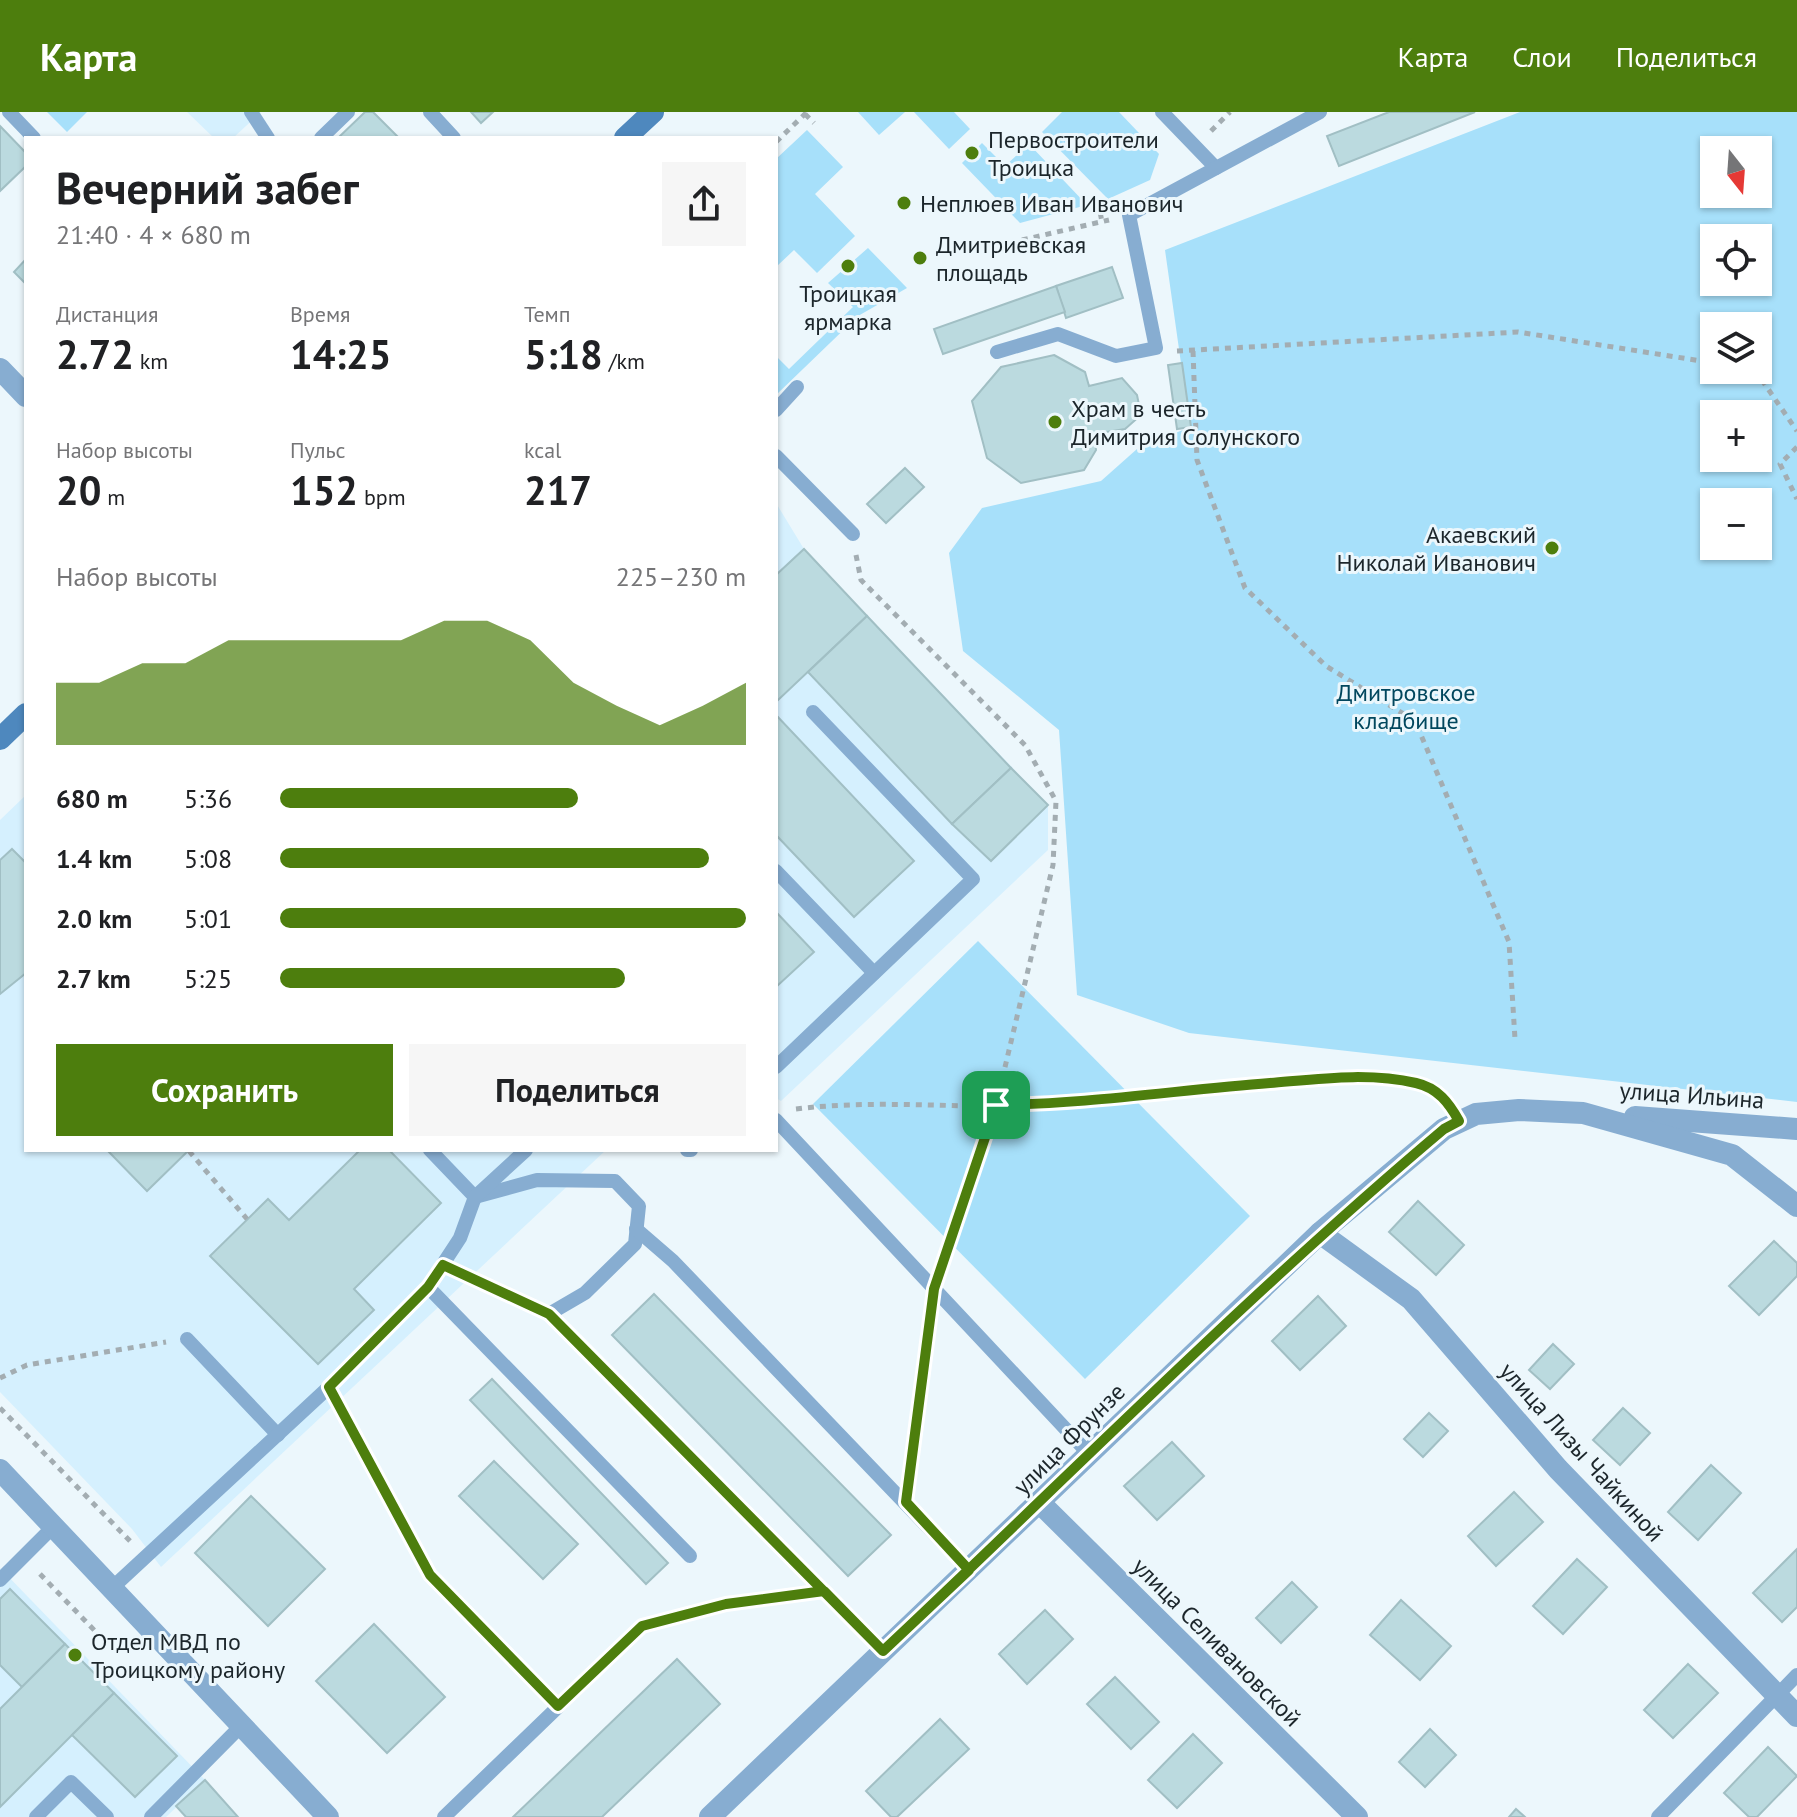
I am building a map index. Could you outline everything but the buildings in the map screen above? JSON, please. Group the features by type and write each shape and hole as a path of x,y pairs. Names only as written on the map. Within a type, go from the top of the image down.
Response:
{"main road":[{"path":"627,136 653,112"},
{"path":"0,739 24,716"}],"street":[{"path":"0,369 24,394"},
{"name":"улица Ильина","path":"1467,1118 1519,1110 1797,1129"},
{"name":"улица Ильина","path":"1583,1113 1732,1155 1797,1206"},
{"name":"улица Фрунзе","path":"710,1817 1041,1504 1089,1454 1320,1233 1444,1129 1467,1118"},
{"name":"улица Лизы Чайкиной","path":"1320,1233 1411,1299 1558,1469 1797,1716"},
{"path":"0,1470 328,1817"},
{"name":"улица Селивановской","path":"1041,1504 1357,1817"}],"lane":[{"path":"9,112 32,136"},
{"path":"251,112 267,136"},
{"path":"323,136 348,112"},
{"path":"430,112 452,136"},
{"path":"1162,112 1216,168"},
{"path":"997,352 1058,334 1116,356 1156,348 1129,215 1318,113"},
{"path":"778,408 797,387"},
{"path":"778,458 853,534"},
{"path":"778,1065 973,879 813,712"},
{"path":"778,873 874,973"},
{"path":"778,1122 1089,1454"},
{"path":"432,1152 475,1197"},
{"path":"112,1588 329,1387 428,1287 460,1238 475,1197 524,1152"},
{"path":"443,1265 549,1314 585,1293 635,1244 639,1206 615,1181 537,1180 475,1197"},
{"path":"636,1229 673,1261 969,1570"},
{"path":"428,1287 690,1556"},
{"path":"187,1339 278,1435"},
{"path":"329,1387 430,1575 558,1706"},
{"path":"0,1580 54,1526"},
{"path":"444,1817 642,1626"},
{"path":"1658,1817 1797,1675"},
{"path":"151,1817 241,1726"},
{"path":"36,1817 71,1782 107,1817"}],"path":[{"path":"778,140 806,113 814,123"},
{"path":"1098,201 1102,222"},
{"path":"1022,240 1129,215"},
{"path":"1180,351 1518,332 1700,361"},
{"path":"1193,351 1197,460 1245,588 1326,666 1415,721 1509,942 1515,1039"},
{"path":"1765,384 1797,431"},
{"path":"1797,447 1780,464 1797,499"},
{"path":"853,534 861,580 1025,745 1056,801 1053,865 996,1105 934,1289 906,1502"},
{"path":"790,1109 844,1103 1062,1104 1349,1076 1418,1083 1445,1097 1467,1118"},
{"path":"190,1152 247,1219"},
{"path":"549,1314 883,1651"},
{"path":"0,1378 27,1365 187,1339"},
{"path":"0,1408 145,1557"},
{"path":"23,1557 96,1632"},
{"path":"642,1626 726,1604 824,1591"}],"shaded area":[{"path":"187,112 261,112 235,136 212,136"},
{"path":"778,506 804,549 1048,805 1048,850 781,1101 778,1099"},
{"path":"24,797 24,1152 604,1152 161,1567 132,1529 0,1392 0,820"},
{"path":"0,1568 205,1780 166,1817 0,1817"}],"green space":[{"path":"47,112 87,112 67,132"},
{"path":"858,112 905,112 879,135"},
{"path":"914,112 954,112 970,129 949,149"},
{"path":"1062,112 1119,112 1159,154 1150,180 1108,199 1042,132"},
{"name":"Дмитровское кладбище","path":"1520,112 1797,112 1797,1102 1189,1033 1077,995 1059,730 963,651 949,553 982,508 1101,481 1137,449 1190,427 1165,250"},
{"path":"807,130 843,167 815,194 855,236 817,273 794,250 778,265 778,157"},
{"path":"982,143 1005,166 1029,144 1087,205 1020,223 962,163"},
{"path":"868,248 907,288 858,316 778,393 778,358 789,369 853,307 828,283"},
{"path":"978,941 1250,1216 1085,1379 813,1104"}],"place":[{"name":"Первостроители Троицка","path":"972,153"},
{"name":"Неплюев Иван Иванович","path":"904,203"},
{"name":"Дмитриевская площадь","path":"920,258"},
{"name":"Троицкая ярмарка","path":"848,266"},
{"name":"Храм в честь Димитрия Солунского","path":"1055,422"},
{"name":"Акаевский Николай Иванович","path":"1552,548"},
{"name":"Отдел МВД по Троицкому району","path":"75,1655"}],"route":[{"path":"996,1105 934,1289 906,1502 969,1570 883,1651 824,1591 549,1314 443,1265 428,1287 329,1387 430,1575 558,1706 642,1626 726,1604 824,1591 883,1651 1041,1504 1089,1454 1320,1233 1444,1129 1459,1121 1445,1097 1418,1083 1349,1076 1062,1104 996,1105"}]}
